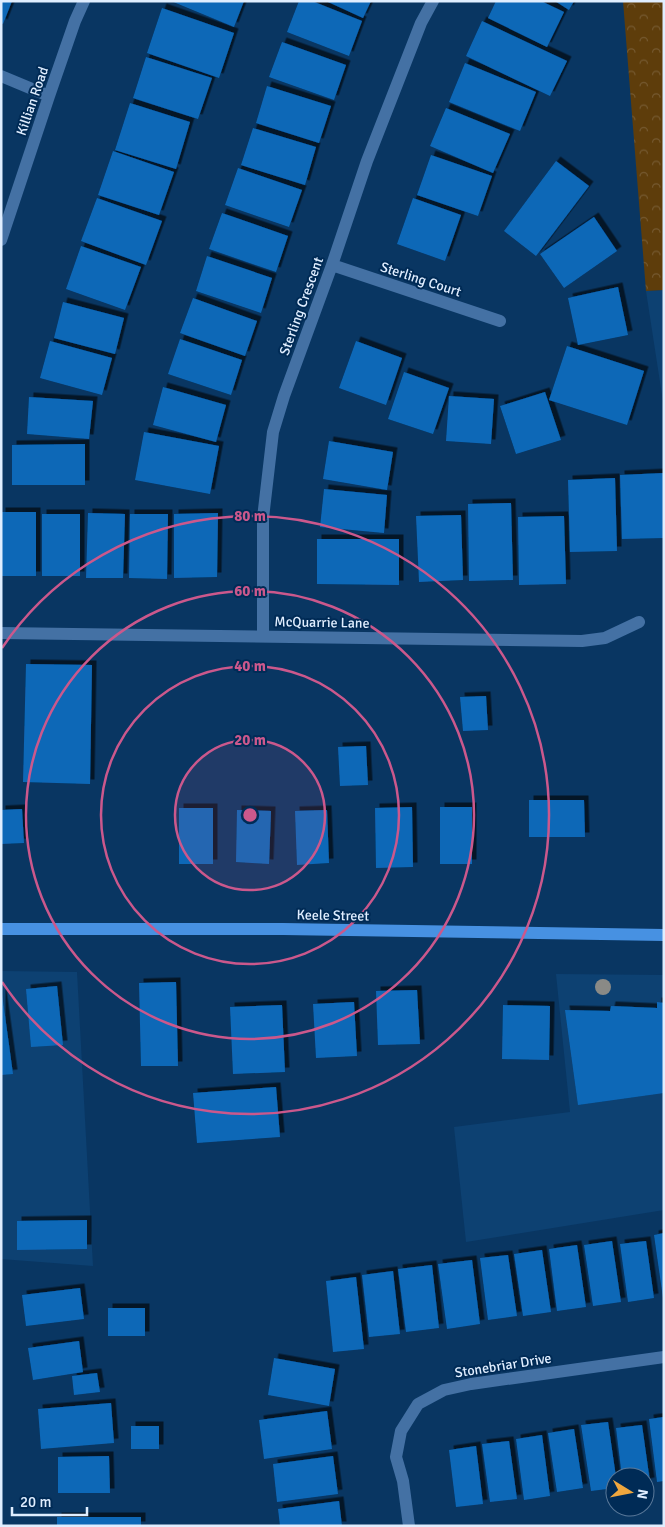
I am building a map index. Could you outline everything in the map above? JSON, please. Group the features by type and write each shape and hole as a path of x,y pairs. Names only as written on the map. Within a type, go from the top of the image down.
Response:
{"main road":[{"name":"Keele Street","path":"1,929 283,929 664,936"}],"street":[{"name":"Killian Road","path":"1,240 75,21 84,1"},
{"name":"Sterling Crescent","path":"263,636 263,518 272,432 367,162 421,23 433,1"},
{"path":"1,76 49,96"},
{"name":"Sterling Court","path":"332,265 500,321"},
{"name":"McQuarrie Lane","path":"1,633 582,641 605,638 639,622"},
{"name":"Stonebriar Drive","path":"409,1526 403,1481 396,1457 401,1432 418,1404 444,1390 471,1384 664,1357"}],"shaded area":[{"path":"664,290 664,408 646,291"},
{"path":"1,971 77,972 93,1266 1,1259"},
{"path":"556,974 664,975 664,1210 466,1242 454,1127 570,1112"}],"green space":[{"path":"623,1 664,1 664,290 646,291"}],"building":[{"path":"1,1 12,1 3,24 1,23"},
{"path":"171,1 244,1 234,27"},
{"path":"299,1 312,1 362,21 349,56 287,32"},
{"path":"326,1 371,1 363,18"},
{"path":"496,1 541,1 564,12 547,47 488,18"},
{"path":"555,1 574,1 569,10"},
{"path":"162,8 234,33 219,78 147,53"},
{"path":"482,21 567,61 550,96 466,56"},
{"path":"282,42 346,65 334,100 269,77"},
{"path":"146,57 212,78 198,119 133,98"},
{"path":"465,63 536,92 520,131 449,102"},
{"path":"267,86 331,106 319,143 256,123"},
{"path":"130,103 190,122 176,169 115,150"},
{"path":"446,108 510,134 493,173 430,146"},
{"path":"253,128 316,147 305,185 241,165"},
{"path":"113,151 174,172 159,215 98,195"},
{"path":"431,155 492,176 478,216 417,195"},
{"path":"556,161 589,186 536,256 504,231"},
{"path":"238,168 302,190 289,227 225,205"},
{"path":"97,198 162,221 146,265 81,241"},
{"path":"413,198 461,215 445,261 397,244"},
{"path":"222,213 288,236 276,272 209,249"},
{"path":"594,217 617,251 564,288 540,254"},
{"path":"81,246 141,267 125,310 66,289"},
{"path":"207,256 272,278 261,313 196,291"},
{"path":"618,287 628,335 578,345 568,298"},
{"path":"193,298 257,321 245,356 180,333"},
{"path":"63,302 124,318 115,354 54,338"},
{"path":"180,339 242,360 231,395 168,374"},
{"path":"50,341 112,358 102,395 40,378"},
{"path":"356,341 402,358 386,405 339,388"},
{"path":"567,346 644,371 627,425 549,400"},
{"path":"404,372 449,388 433,434 388,419"},
{"path":"163,387 226,405 216,442 153,425"},
{"path":"545,392 561,440 516,454 500,406"},
{"path":"449,396 494,399 491,444 446,441"},
{"path":"29,397 93,401 89,439 27,434"},
{"path":"144,432 219,446 210,494 135,480"},
{"path":"329,441 393,452 387,490 323,479"},
{"path":"85,444 85,485 12,485 12,445"},
{"path":"664,473 664,538 622,539 620,475"},
{"path":"615,478 617,551 570,552 568,480"},
{"path":"324,489 387,495 384,533 320,527"},
{"path":"511,503 513,580 469,581 468,504"},
{"path":"1,512 36,512 36,576 1,576"},
{"path":"88,513 125,514 123,578 86,578"},
{"path":"218,513 217,577 174,578 174,514"},
{"path":"42,514 80,514 80,576 42,576"},
{"path":"130,514 168,514 167,579 129,578"},
{"path":"461,515 463,580 419,582 416,516"},
{"path":"564,516 566,584 519,585 518,517"},
{"path":"317,539 399,539 399,585 317,584"},
{"path":"26,664 92,665 90,784 23,782"},
{"path":"486,696 488,730 463,731 460,697"},
{"path":"366,746 368,785 340,786 338,747"},
{"path":"529,800 584,800 585,837 529,837"},
{"path":"412,807 413,867 376,868 375,808"},
{"path":"440,807 472,807 472,864 440,864"},
{"path":"179,808 213,808 213,864 179,864"},
{"path":"22,809 24,843 1,844 1,810"},
{"path":"237,810 271,811 269,864 236,862"},
{"path":"327,810 329,863 297,865 295,811"},
{"path":"176,982 178,1066 141,1066 139,983"},
{"path":"57,986 63,1045 31,1047 26,989"},
{"path":"417,990 420,1044 378,1045 376,991"},
{"path":"1,994 13,1074 1,1075"},
{"path":"354,1002 357,1056 316,1058 313,1004"},
{"path":"657,1002 664,1003 664,1093 578,1105 565,1010 610,1011 611,1006 657,1008"},
{"path":"282,1005 285,1072 233,1074 230,1007"},
{"path":"503,1005 550,1006 549,1060 502,1059"},
{"path":"276,1087 280,1137 197,1143 193,1093"},
{"path":"87,1220 87,1249 17,1250 17,1221"},
{"path":"664,1233 664,1298 663,1298 654,1235"},
{"path":"612,1241 621,1302 593,1306 584,1245"},
{"path":"646,1241 654,1298 628,1302 620,1244"},
{"path":"577,1245 586,1307 557,1311 549,1249"},
{"path":"542,1250 551,1312 523,1316 514,1254"},
{"path":"508,1255 517,1316 488,1320 480,1258"},
{"path":"472,1260 480,1324 447,1329 438,1264"},
{"path":"432,1265 439,1328 406,1332 398,1269"},
{"path":"393,1271 400,1334 369,1337 362,1275"},
{"path":"356,1277 364,1349 333,1352 326,1281"},
{"path":"80,1288 84,1319 26,1326 22,1295"},
{"path":"108,1308 145,1308 145,1336 108,1336"},
{"path":"79,1341 83,1372 33,1380 28,1348"},
{"path":"274,1358 335,1369 329,1406 268,1395"},
{"path":"97,1373 100,1392 74,1395 72,1376"},
{"path":"111,1403 114,1443 41,1449 38,1409"},
{"path":"327,1411 332,1449 264,1459 259,1420"},
{"path":"664,1417 664,1481 657,1482 649,1419"},
{"path":"608,1422 615,1467 605,1467 605,1489 591,1491 581,1425"},
{"path":"642,1425 648,1467 621,1467 616,1428"},
{"path":"131,1426 159,1426 159,1449 131,1449"},
{"path":"574,1429 583,1488 557,1492 548,1433"},
{"path":"542,1435 550,1496 524,1500 516,1439"},
{"path":"509,1441 517,1499 490,1502 482,1444"},
{"path":"476,1446 483,1504 456,1507 449,1450"},
{"path":"109,1456 110,1493 58,1493 58,1457"},
{"path":"333,1456 338,1494 277,1502 273,1464"},
{"path":"339,1501 342,1526 280,1526 278,1509"},
{"path":"57,1517 141,1517 141,1526 57,1526"}]}
